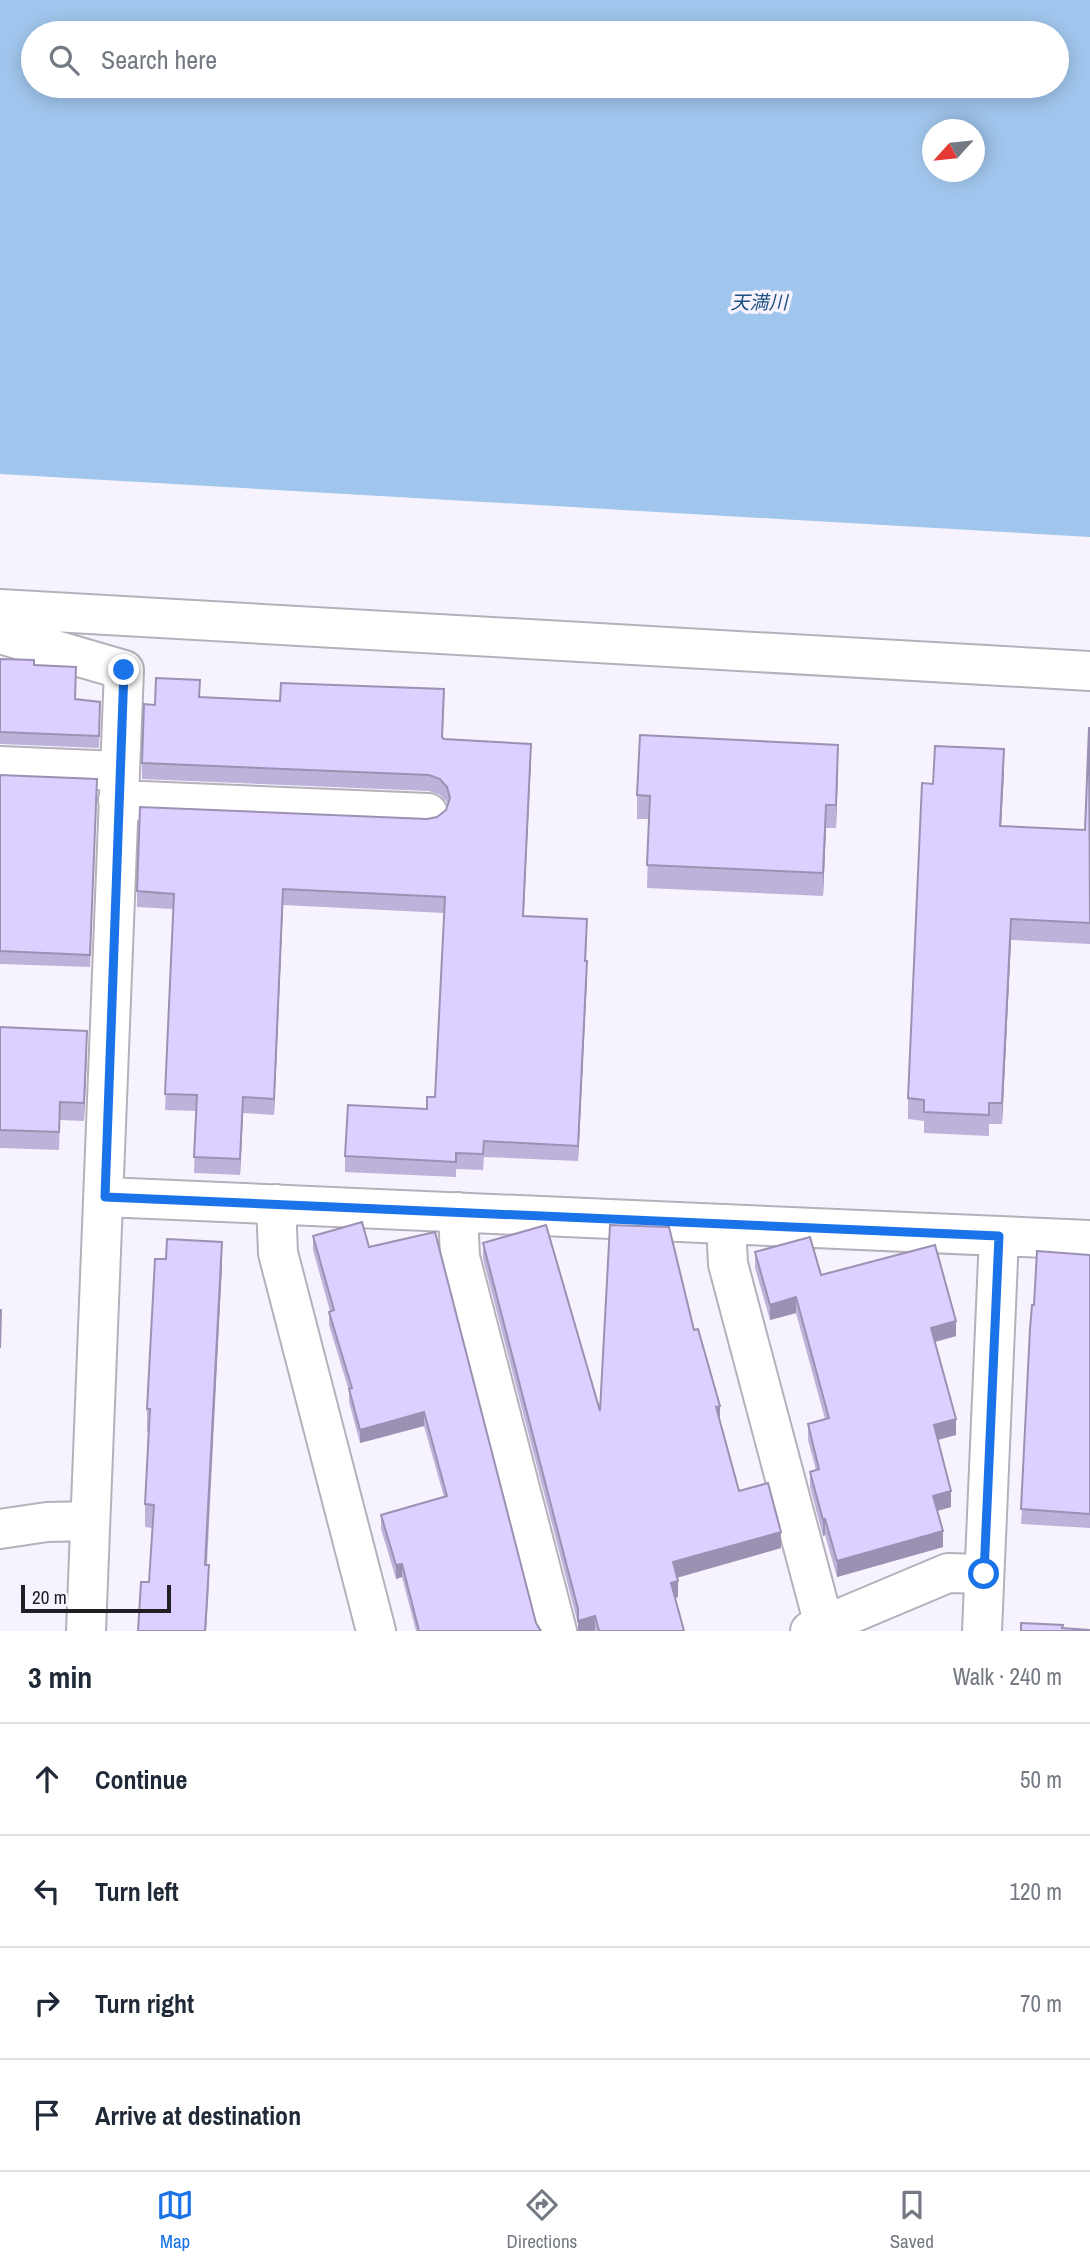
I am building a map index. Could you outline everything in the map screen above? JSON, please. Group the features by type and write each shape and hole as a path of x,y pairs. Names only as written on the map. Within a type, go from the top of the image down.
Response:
{"street":[{"path":"0,609 1090,671"},
{"path":"0,634 124,670 86,1631"},
{"path":"0,766 119,785 428,813"},
{"path":"105,1197 1090,1240"},
{"path":"276,1204 278,1253 376,1631"},
{"path":"458,1212 460,1257 557,1631"},
{"path":"726,1224 728,1264 819,1629 948,1573 984,1574"},
{"path":"982,1631 999,1236"},
{"path":"0,1529 47,1522 90,1521"}],"water":[{"name":"天満川","path":"0,0 1090,0 1090,537 0,474"}],"building":[{"path":"0,659 34,660 34,665 76,667 75,699 100,702 99,736 0,732"},
{"path":"156,678 200,680 199,697 280,701 281,683 444,689 444,739 531,744 523,916 587,919 578,1146 484,1141 483,1154 456,1153 456,1162 345,1156 348,1105 427,1109 427,1097 435,1097 445,897 283,889 274,1099 243,1097 240,1159 194,1157 197,1095 165,1094 174,894 137,891 140,807 427,819 437,817 446,810 450,798 447,787 440,779 429,775 142,763 144,704 155,705"},
{"path":"1089,727 1090,923 1011,919 1002,1103 989,1103 989,1115 924,1112 924,1100 908,1098 922,783 933,784 935,746 1004,749 1000,826 1085,830"},
{"path":"640,735 838,745 836,805 826,805 823,873 647,865 650,796 637,795"},
{"path":"0,775 97,779 90,955 0,951"},
{"path":"0,1027 87,1031 84,1103 60,1102 59,1132 0,1130"},
{"path":"362,1222 369,1247 435,1232 536,1623 541,1631 419,1631 402,1564 396,1565 381,1515 447,1496 424,1412 360,1430 349,1389 352,1388 329,1312 334,1310 313,1236"},
{"path":"546,1225 600,1411 610,1225 669,1227 694,1330 698,1329 720,1406 716,1407 739,1491 768,1483 781,1532 673,1562 678,1581 671,1583 684,1631 599,1631 595,1616 578,1621 578,1609 483,1243"},
{"path":"810,1237 821,1275 935,1245 956,1321 931,1328 956,1419 934,1425 951,1491 933,1496 943,1531 837,1561 810,1472 819,1469 808,1424 829,1418 796,1297 770,1305 755,1252"},
{"path":"167,1239 222,1242 205,1565 209,1565 205,1631 138,1631 141,1582 149,1582 154,1505 145,1504 155,1259 166,1259"},
{"path":"1037,1251 1090,1255 1090,1514 1021,1509 1030,1329"},
{"path":"1021,1623 1063,1625 1062,1628 1090,1631 1021,1631"}],"route":[{"path":"124,670 105,1197 999,1236 984,1574"}]}
